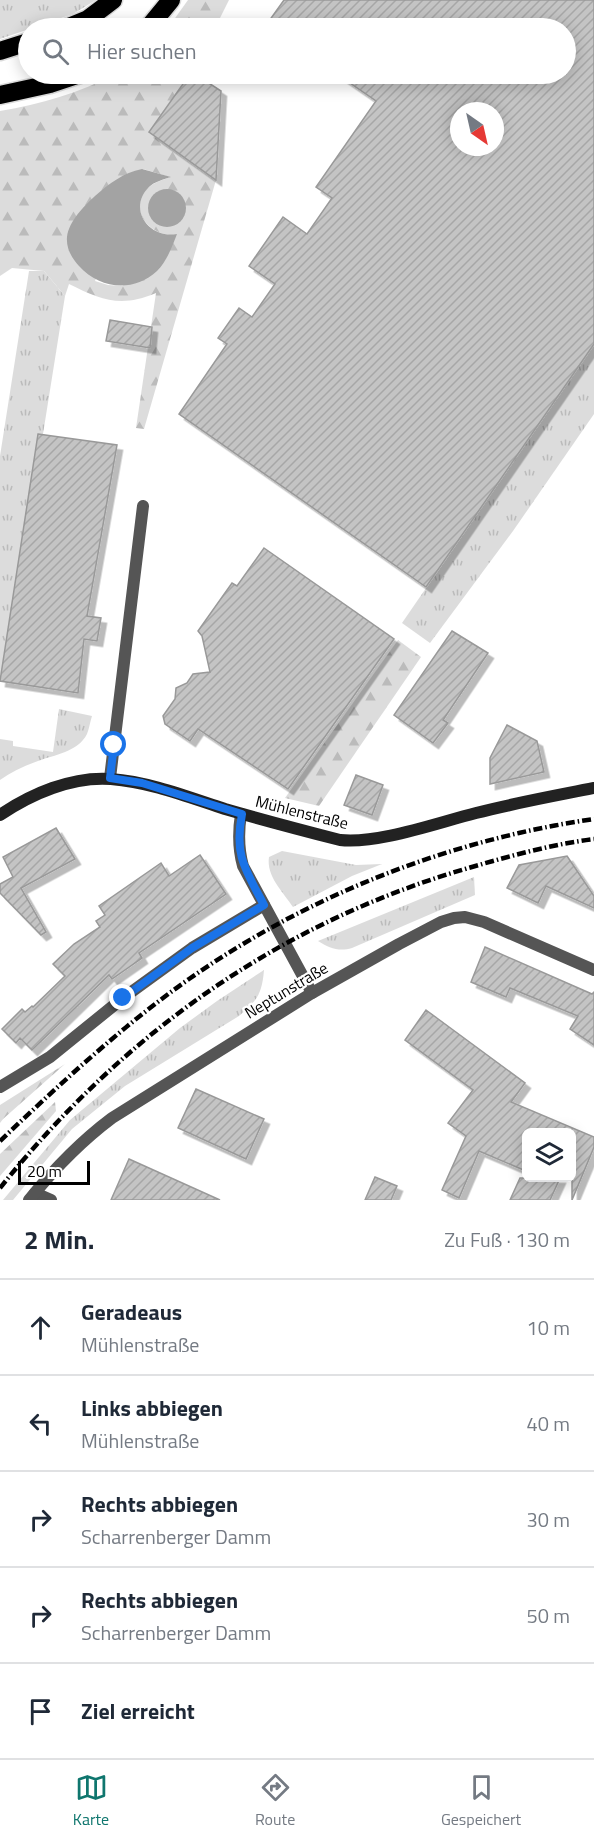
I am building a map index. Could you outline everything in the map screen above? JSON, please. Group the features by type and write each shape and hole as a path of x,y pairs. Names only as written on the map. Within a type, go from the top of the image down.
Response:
{"highway":[{"path":"89,18 113,0"},
{"path":"156,18 171,0"},
{"path":"0,51 18,45"},
{"path":"0,95 50,84"}],"street":[{"path":"110,778 143,506"},
{"name":"Mühlenstraße","path":"0,815 36,795 65,784 110,778 142,783 242,814 340,840 364,841 504,806 594,788"},
{"path":"242,814 238,833 239,852 243,866 312,993"},
{"path":"0,1087 50,1057 123,998 192,948 264,905"},
{"name":"Neptunstraße","path":"32,1196 86,1137 112,1118 312,993 441,922 465,917 484,922 594,970"},
{"path":"32,1196 51,1200"}],"green space":[{"path":"0,0 96,0 73,14 61,18 18,18 18,33 0,39"},
{"path":"188,0 229,0 220,18 175,18"},
{"path":"94,84 183,84 149,132 216,180 144,429 136,428 156,293 132,300 111,300 69,284 65,296 44,271 12,268 0,276 0,111 60,97","holes":["143,169 170,177 156,183 142,196 140,205 144,220 150,227 158,232 176,235 165,260 122,286 95,281"]},
{"path":"29,271 44,271 65,296 43,434 38,434 0,680 0,456"},
{"path":"594,344 594,414 513,531 430,643 402,623"},
{"path":"398,640 421,657 319,806 285,798"},
{"path":"59,709 92,716 83,740 72,749 23,767 0,780 0,739 13,741 13,746 53,752"},
{"path":"282,851 356,865 382,864 352,876 293,907 270,871 269,857"},
{"path":"474,877 475,895 352,948 334,949 318,941"},
{"path":"264,970 260,991 245,1011 125,1086 72,1129 13,1200 3,1200 70,1120 180,1028"},
{"path":"65,1064 3,1119 0,1123 0,1105"},
{"path":"55,1102 56,1111 0,1176 0,1154"}],"shaded area":[{"path":"142,169 171,177 151,185 140,204 144,221 150,227 158,232 177,234 169,254 157,271 138,283 117,285 97,280 87,274 74,260 67,245 68,231 86,204 101,191 123,176"},
{"path":"167,189 181,194 186,208 181,222 167,227 153,222 148,208 153,194"}],"building":[{"path":"284,0 594,0 594,344 426,587 179,414 227,344 218,338 239,308 252,317 275,284 249,266 283,217 307,234 332,198 316,187 376,101 351,84 576,84 576,18 271,18"},
{"path":"183,84 210,84 221,91 216,180 149,132"},
{"path":"110,320 152,327 150,348 106,341"},
{"path":"38,434 117,445 87,616 101,618 97,641 84,639 78,693 0,681"},
{"path":"264,548 394,639 288,789 198,729 190,741 165,724 163,716 175,699 176,688 187,683 193,674 210,672 202,636 198,631 232,583 237,586"},
{"path":"452,631 488,653 443,720 448,723 433,743 394,715"},
{"path":"507,725 537,741 544,772 490,784 490,758"},
{"path":"356,775 383,785 372,815 344,805"},
{"path":"56,828 75,859 21,888 46,932 41,935 0,893 0,884 13,877 3,857"},
{"path":"200,855 226,894 139,953 142,958 112,979 109,975 32,1050 20,1038 16,1043 2,1029 22,1009 25,1012 33,1007 65,976 53,964 74,944 100,927 96,921 105,915 99,906 161,863 169,876"},
{"path":"567,856 594,896 594,908 546,886 538,903 507,888 519,865"},
{"path":"485,947 592,994 594,992 594,1045 570,1029 578,1016 510,988 506,997 471,982"},
{"path":"426,1010 525,1083 511,1102 573,1128 522,1128 522,1169 479,1151 459,1198 442,1190 466,1136 448,1123 473,1090 405,1040"},
{"path":"196,1089 264,1119 246,1159 178,1128"},
{"path":"576,1129 594,1137 594,1147 572,1200 572,1182 576,1182"},
{"path":"129,1159 220,1200 111,1200"},
{"path":"375,1177 397,1186 391,1200 365,1200"},
{"path":"520,1178 522,1182 558,1182 550,1200 510,1200"}],"railway":[{"path":"0,1141 45,1098 164,997 235,949 283,922 382,875 434,857 540,828 594,819"},
{"path":"0,1188 49,1131 101,1079 156,1031 214,988 275,950 340,916 408,888 508,857 594,839"}],"route":[{"path":"114,745 110,778 142,783 242,814 238,833 239,852 243,866 264,905 192,948 123,998"}]}
